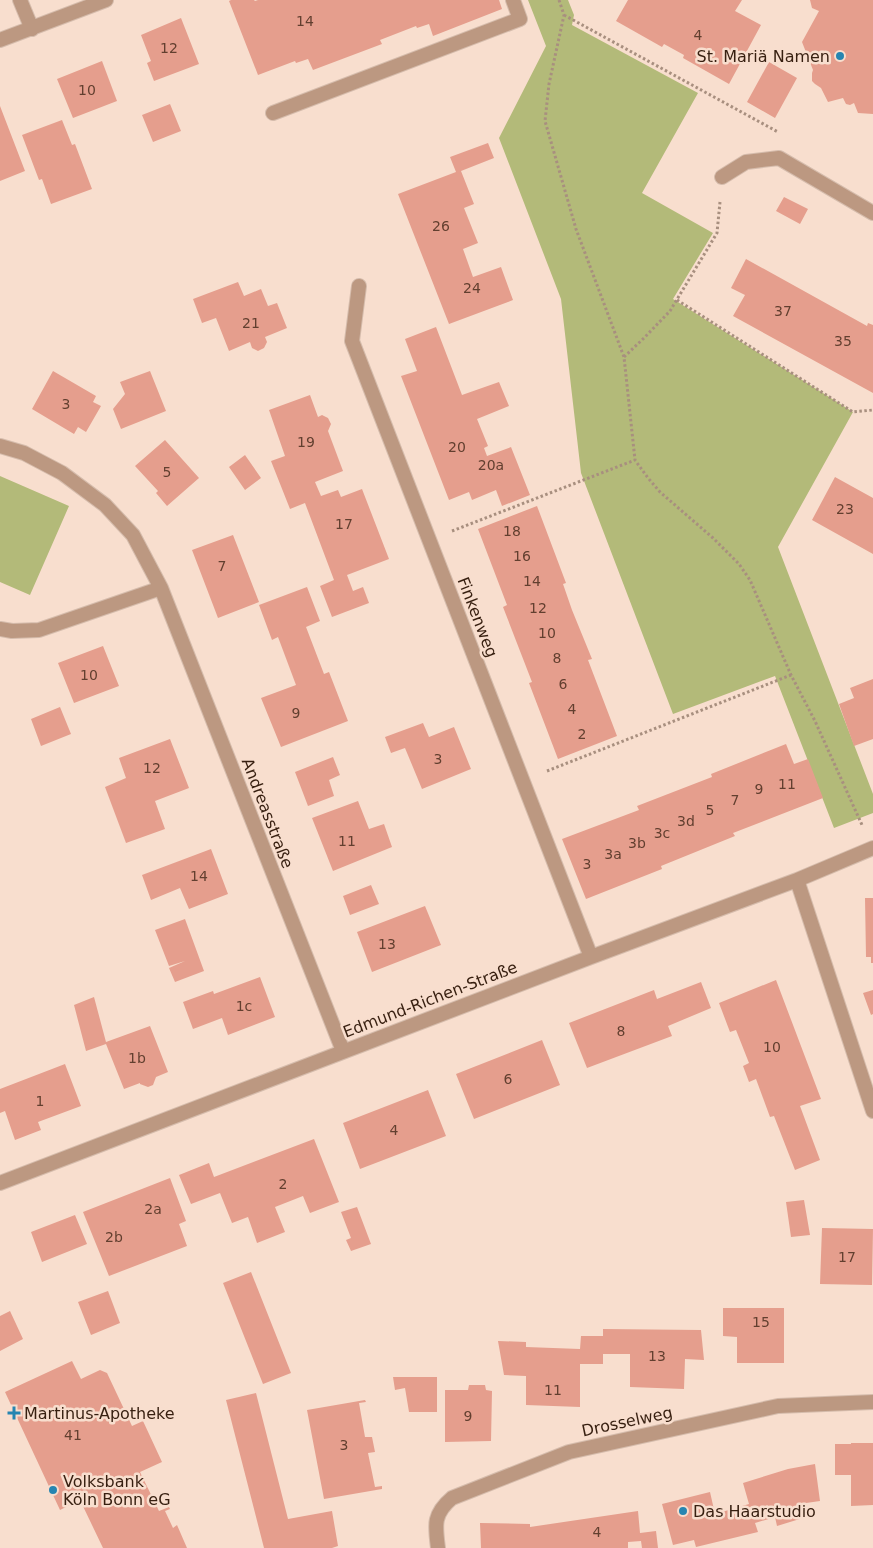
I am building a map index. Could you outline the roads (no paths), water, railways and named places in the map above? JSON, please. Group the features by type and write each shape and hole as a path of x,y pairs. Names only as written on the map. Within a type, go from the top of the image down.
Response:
{"street":[{"path":"20,0 32,28"},
{"path":"0,40 106,0"},
{"path":"272,113 520,19 514,0"},
{"path":"722,177 746,162 779,158 873,213"},
{"name":"Finkenweg","path":"358,286 352,341 591,957"},
{"name":"Andreasstraße","path":"0,446 24,453 62,473 105,505 133,535 161,588 343,1051"},
{"path":"0,629 12,631 39,630 161,588"},
{"name":"Edmund-Richen-Straße","path":"0,1183 797,880 873,848"},
{"path":"797,880 873,1111"},
{"name":"Drosselweg","path":"438,1548 436,1534 437,1516 443,1506 452,1498 569,1452 778,1406 873,1402"}],"place":[{"name":"St. Mariä Namen","path":"840,56"},
{"name":"Martinus-Apotheke","path":"14,1413"},
{"name":"Volksbank Köln Bonn eG","path":"53,1490"},
{"name":"Das Haarstudio","path":"683,1511"}]}
